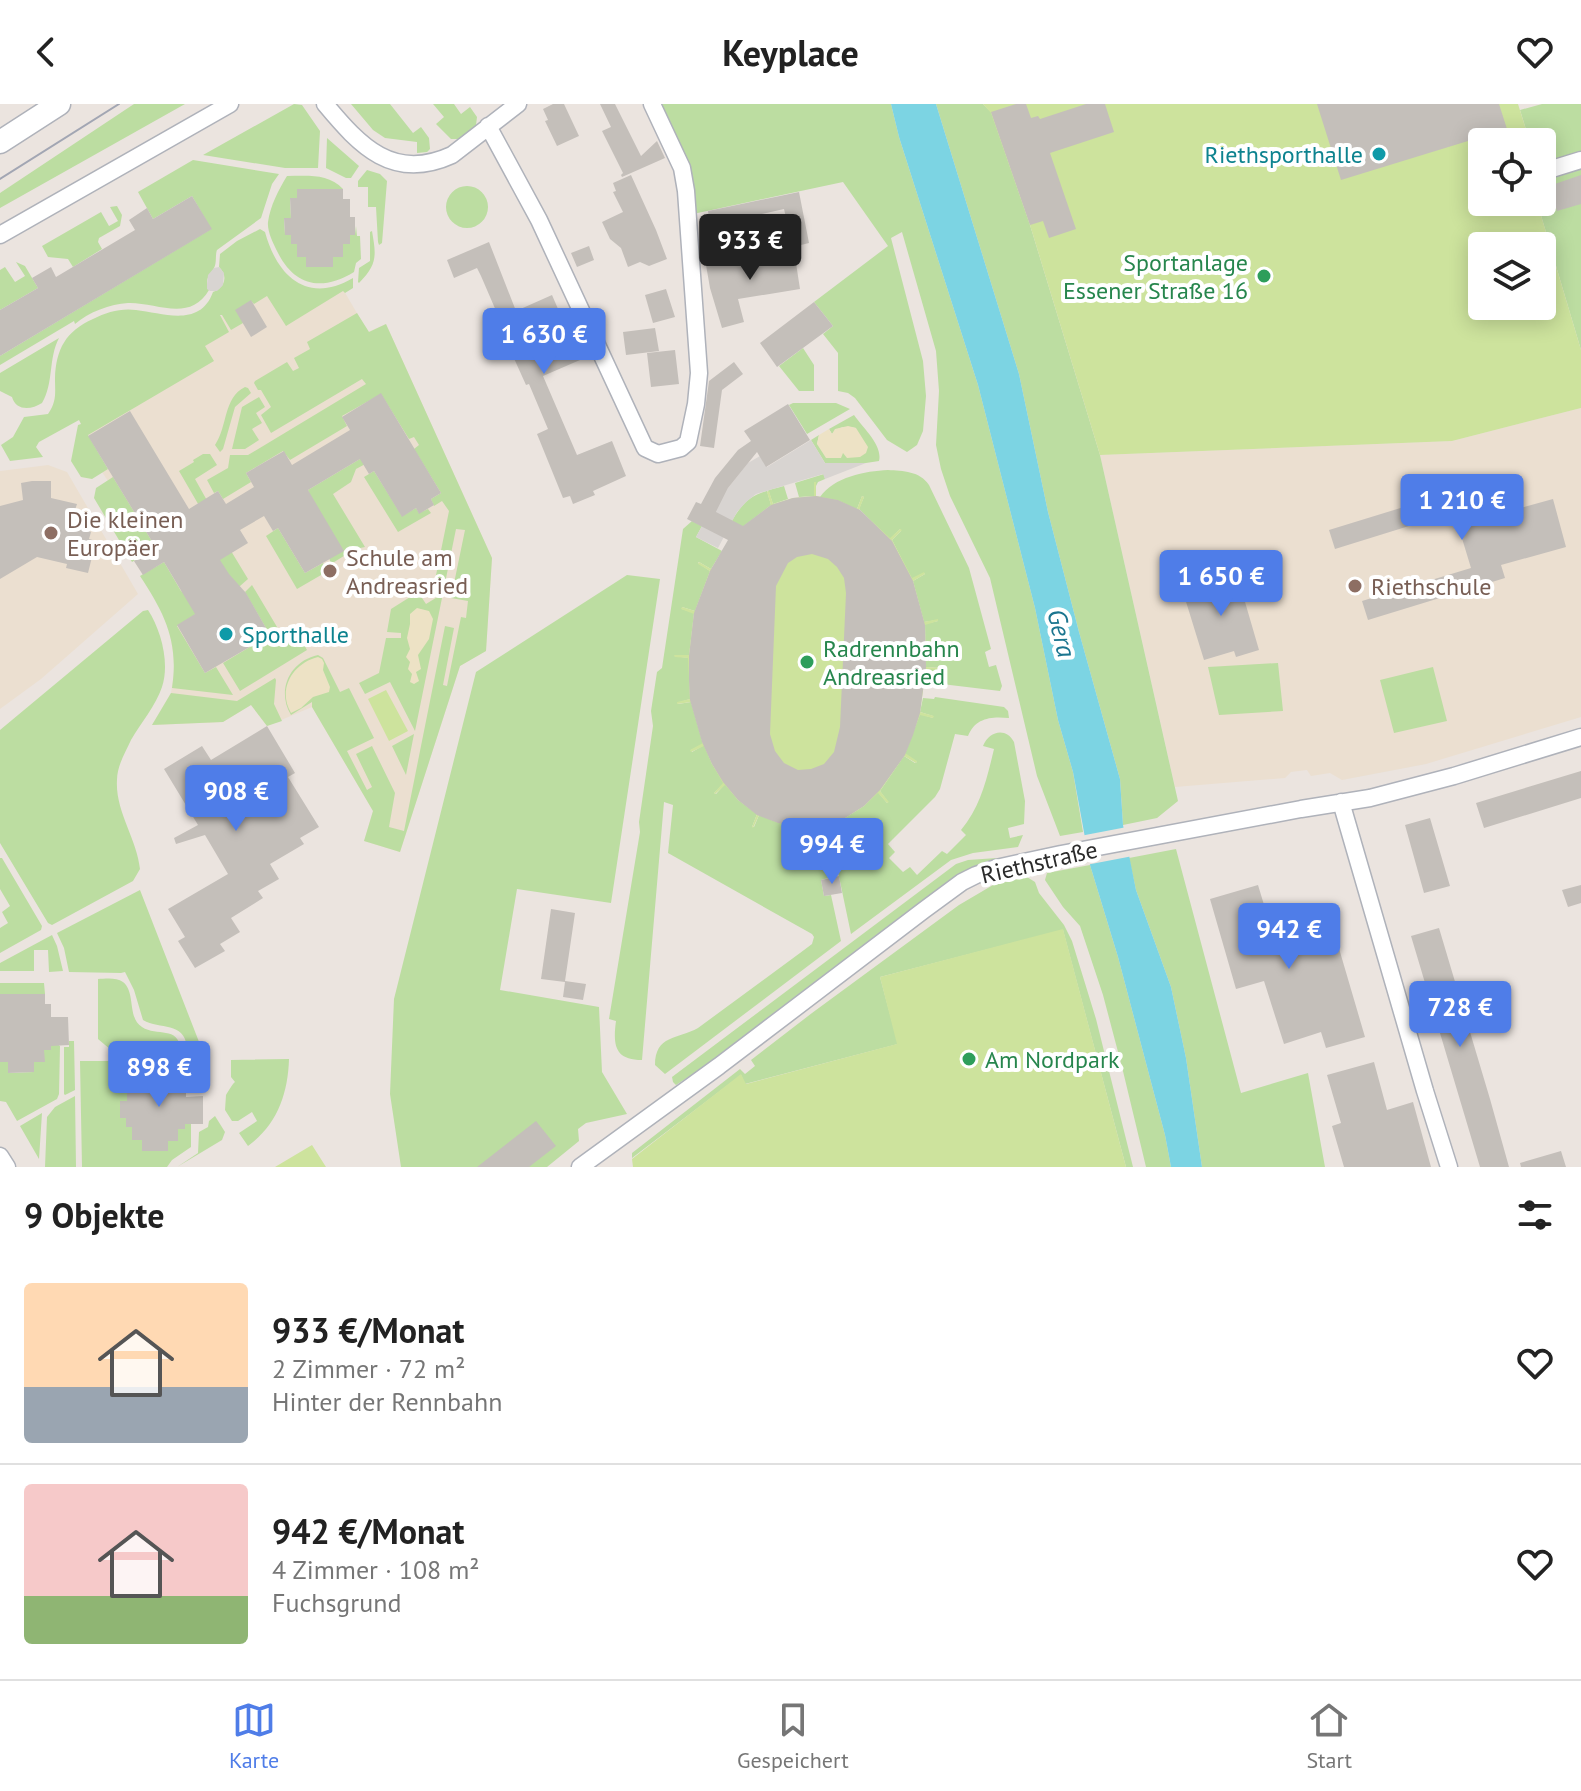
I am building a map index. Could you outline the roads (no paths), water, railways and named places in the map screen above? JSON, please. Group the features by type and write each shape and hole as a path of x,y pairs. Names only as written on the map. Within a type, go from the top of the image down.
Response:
{"street":[{"path":"0,142 59,104"},
{"path":"0,235 230,104"},
{"path":"325,104 370,151 385,159 406,164 440,161 452,155 518,104"},
{"path":"488,126 539,220 645,448 658,454 681,448 688,442 699,373 682,168 652,104"},
{"path":"1556,168 1581,160"},
{"name":"Riethstraße","path":"580,1167 601,1161 719,1066 962,882 996,868 1061,854 1370,798 1581,737"},
{"path":"1341,802 1449,1167"},
{"path":"0,1156 7,1167"}],"water":[{"name":"Gera","path":"891,104 936,104 1019,374 1048,512 1120,779 1123,825 1136,890 1171,987 1186,1058 1202,1167 1171,1167 1118,957 1090,865 1073,772 1058,720 1035,608 978,385"}],"tram line":[{"path":"0,179 119,104"}],"place":[{"name":"Riethsporthalle","path":"1379,154"},
{"name":"Sportanlage Essener Straße 16","path":"1264,276"},
{"name":"Die kleinen Europäer","path":"51,533"},
{"name":"Schule am Andreasried","path":"330,571"},
{"name":"Riethschule","path":"1355,586"},
{"name":"Sporthalle","path":"226,634"},
{"name":"Radrennbahn Andreasried","path":"807,662"},
{"name":"Am Nordpark","path":"969,1059"}]}
